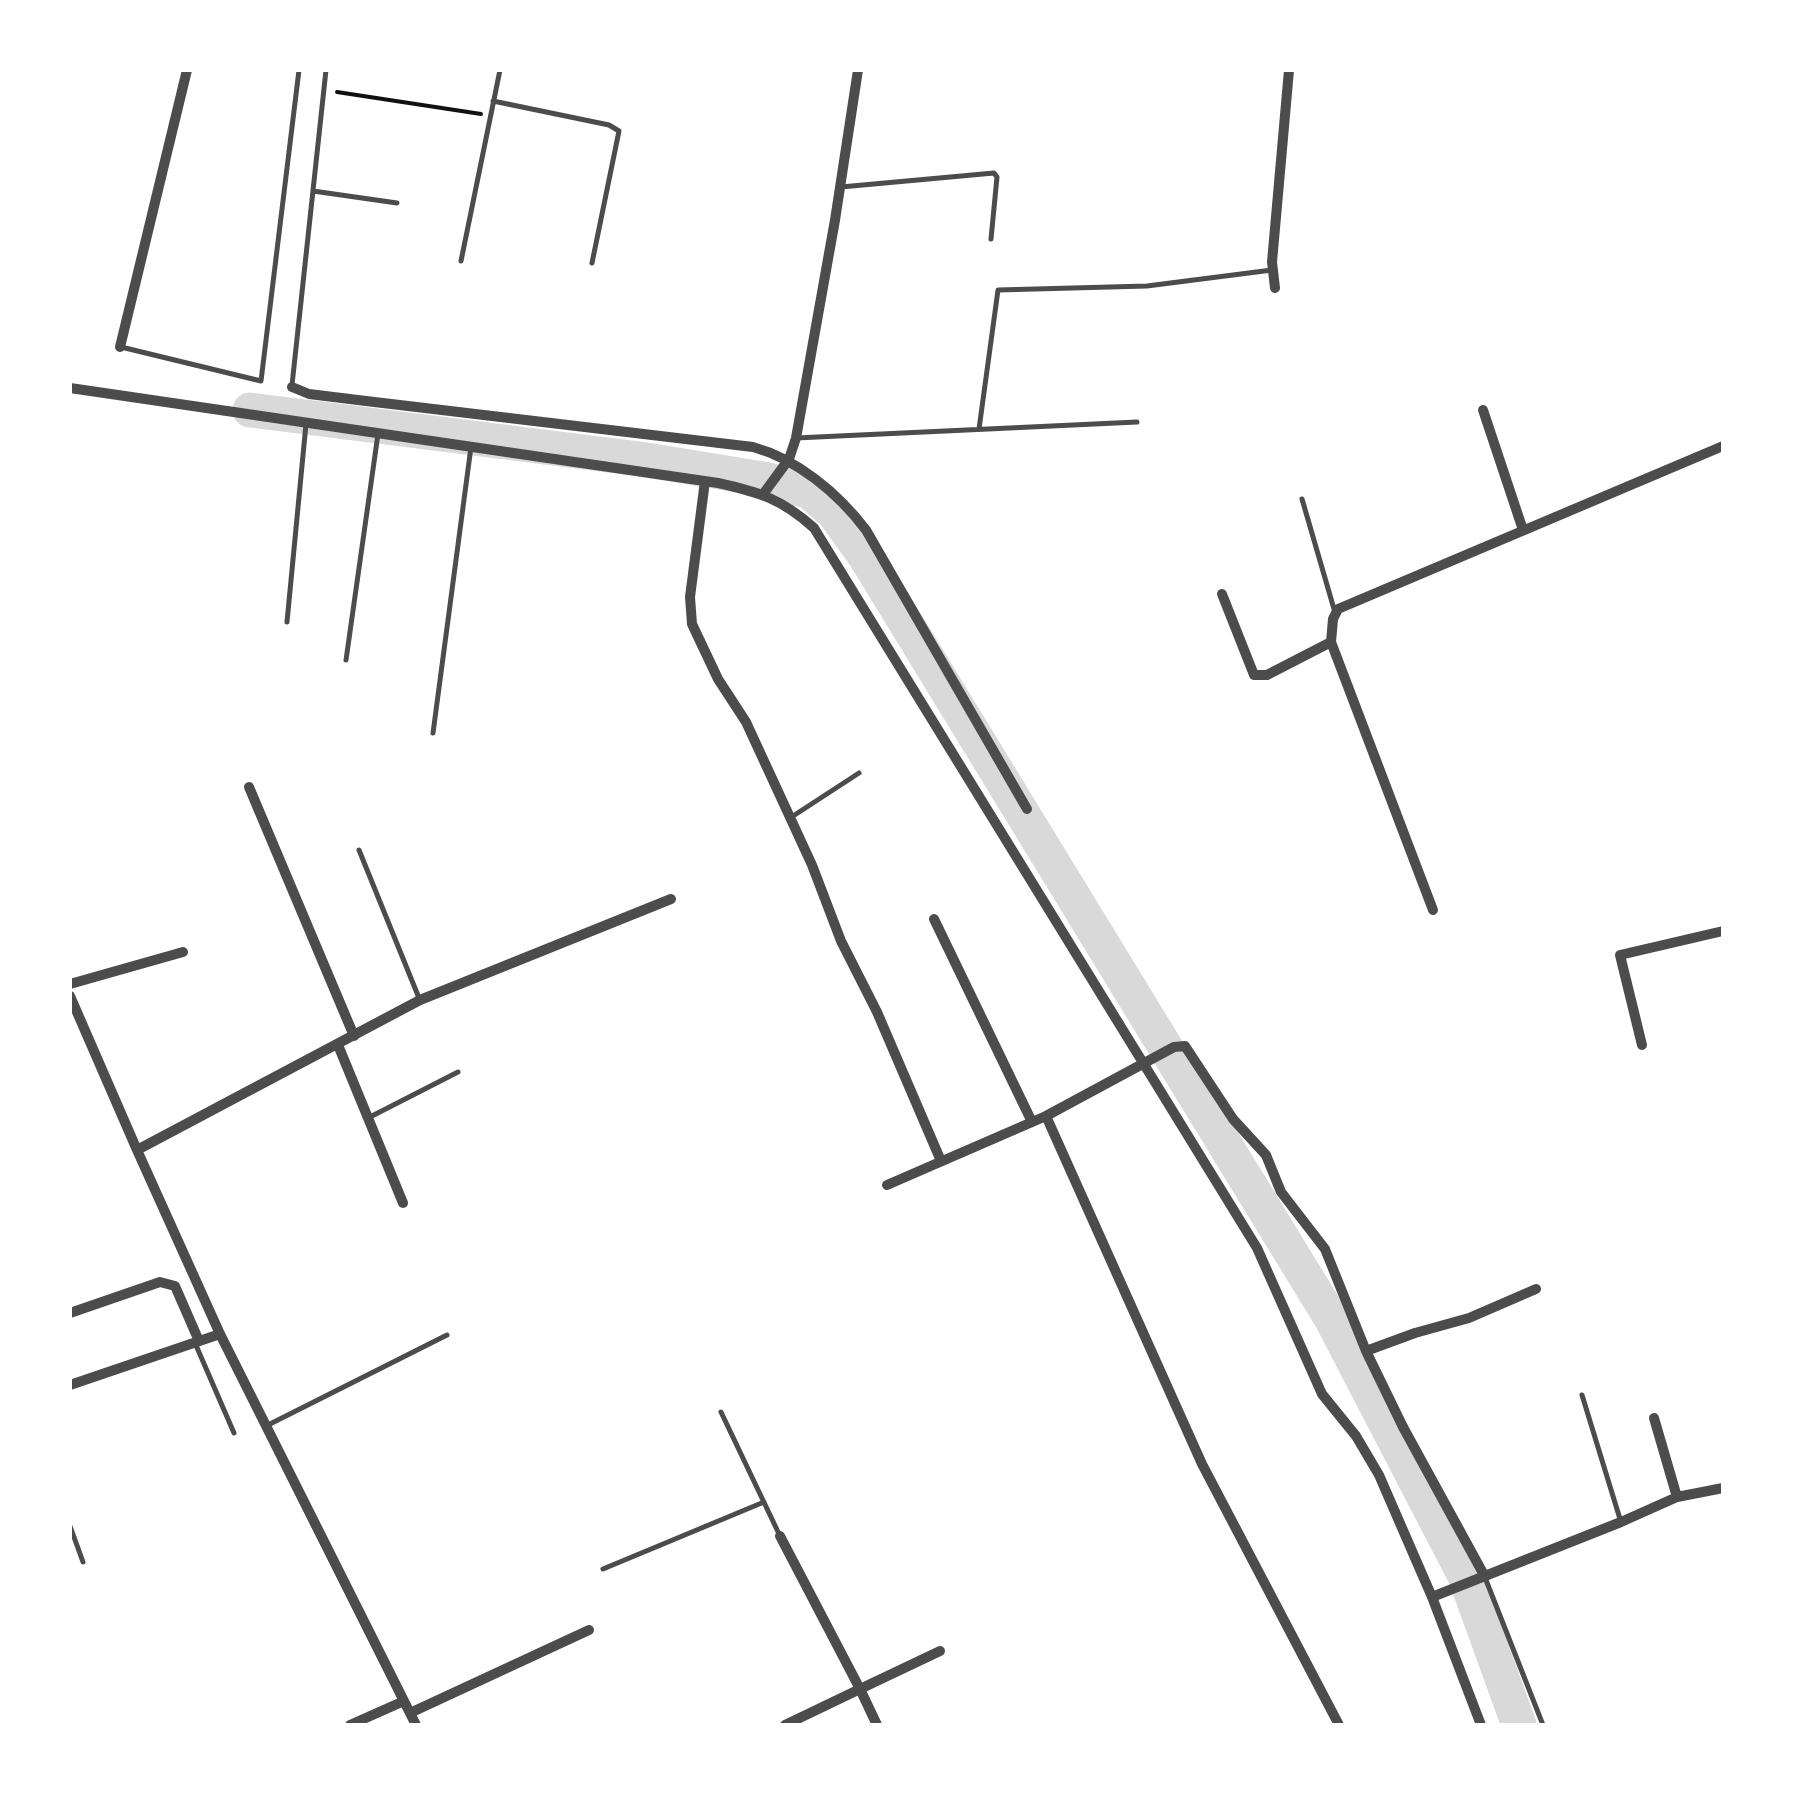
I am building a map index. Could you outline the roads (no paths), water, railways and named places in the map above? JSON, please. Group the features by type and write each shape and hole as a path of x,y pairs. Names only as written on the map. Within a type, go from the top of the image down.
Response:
{"street":[{"path":"120,347 187,70"},
{"path":"770,486 789,458 796,438 858,70"},
{"path":"1275,288 1272,270 1290,70"},
{"path":"292,386 310,394 366,402 753,447 789,458 866,530 1028,808"},
{"path":"70,388 705,481 770,486 814,528 831,552 1148,1061 1257,1248 1322,1394 1356,1436 1379,1475 1481,1725"},
{"path":"1483,410 1523,530"},
{"path":"1433,910 1331,642 1336,612 1723,446"},
{"path":"705,481 690,597 692,624 718,679 746,722 941,1161"},
{"path":"1222,594 1254,675 1267,675 1331,642"},
{"path":"249,787 354,1036"},
{"path":"138,1150 420,1000 671,899"},
{"path":"934,919 1032,1122"},
{"path":"1642,1045 1620,955 1723,931"},
{"path":"70,984 183,952"},
{"path":"70,996 220,1334 416,1725"},
{"path":"338,1045 403,1204"},
{"path":"888,1184 1046,1116 1174,1047 1188,1049 1232,1119 1266,1155 1281,1192 1325,1249 1366,1351 1480,1577"},
{"path":"1046,1116 1202,1464 1339,1725"},
{"path":"70,1313 160,1282 175,1286 197,1342"},
{"path":"1366,1351 1469,1318 1536,1289"},
{"path":"70,1386 220,1334"},
{"path":"1654,1418 1677,1497"},
{"path":"1432,1597 1677,1497 1723,1488"},
{"path":"780,1536 878,1725"},
{"path":"410,1713 588,1630"},
{"path":"785,1725 940,1651"},
{"path":"350,1725 404,1700"}],"lane":[{"path":"120,347 261,381 299,70"},
{"path":"292,386 326,70"},
{"path":"460,261 500,70"},
{"path":"493,101 608,125 619,131 592,263"},
{"path":"840,187 994,173 997,176 991,238"},
{"path":"312,191 397,203"},
{"path":"979,430 994,298 1000,289 1147,286 1272,270"},
{"path":"796,438 1136,422"},
{"path":"287,622 306,424"},
{"path":"346,660 378,434"},
{"path":"433,733 471,447"},
{"path":"1302,500 1336,612"},
{"path":"790,818 859,774"},
{"path":"359,850 420,1000"},
{"path":"368,1118 458,1072"},
{"path":"266,1426 447,1334"},
{"path":"197,1342 234,1434"},
{"path":"1582,1395 1621,1522"},
{"path":"721,1412 780,1536"},
{"path":"603,1569 764,1502"},
{"path":"70,1526 82,1562"},
{"path":"1480,1577 1543,1725"}],"waterway":[{"path":"250,410 640,459 769,480 810,492 834,513 865,556 1331,1318 1465,1576 1519,1725"}]}
